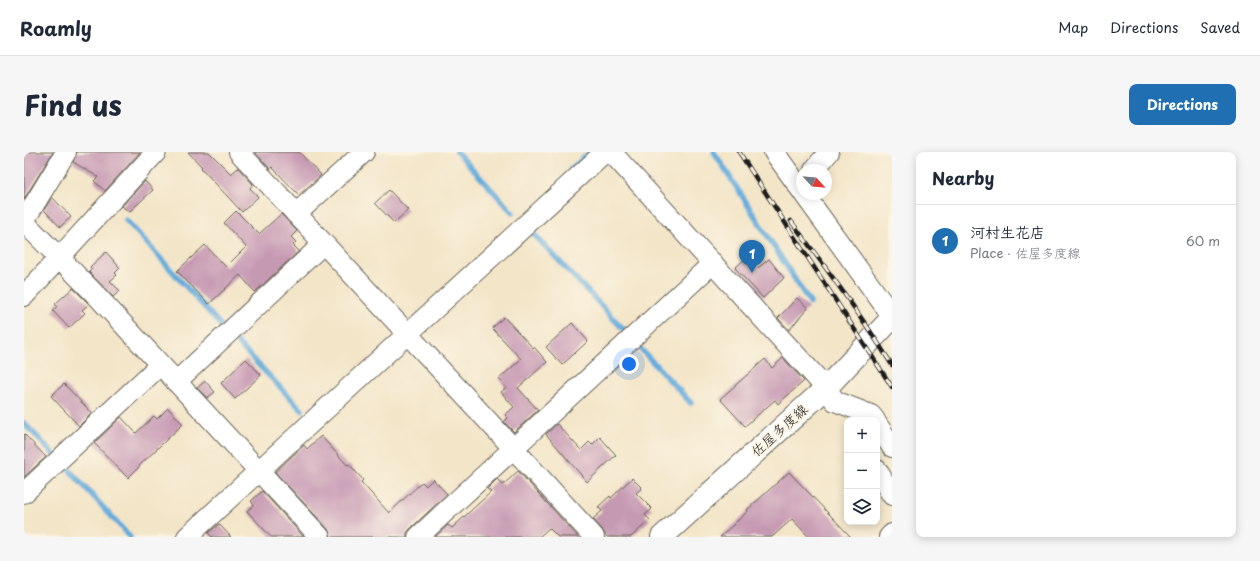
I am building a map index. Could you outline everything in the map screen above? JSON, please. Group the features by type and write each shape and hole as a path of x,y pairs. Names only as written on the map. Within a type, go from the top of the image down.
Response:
{"main road":[{"name":"佐屋多度線","path":"662,537 831,394 892,317"}],"street":[{"path":"66,152 24,222 59,257 320,537"},
{"path":"24,296 156,152"},
{"path":"239,152 514,448 594,537"},
{"path":"296,214 364,152"},
{"path":"187,537 605,152"},
{"path":"611,152 831,394 845,417"},
{"path":"774,152 796,181"},
{"path":"819,164 829,152"},
{"path":"810,200 892,317"},
{"path":"176,382 323,244"},
{"path":"418,537 713,263"},
{"path":"24,493 160,365"},
{"path":"831,394 873,417"},
{"path":"880,429 892,447"},
{"path":"880,475 892,495"},
{"path":"889,537 892,534"}],"building":[{"path":"24,152 53,152 24,199"},
{"path":"77,152 140,152 105,191 94,181 98,177 73,162"},
{"path":"188,152 209,152 231,174 238,168 253,184 250,188 258,197 242,212"},
{"path":"255,152 299,152 321,175 299,195 272,167 270,169"},
{"path":"145,181 153,190 129,212 122,206"},
{"path":"389,190 408,210 394,223 375,203"},
{"path":"52,197 71,217 60,227 44,210"},
{"path":"236,211 259,234 281,214 297,231 291,237 296,242 293,245 299,251 255,292 240,275 209,304 177,271 205,245 226,267 246,247 224,223"},
{"path":"106,252 120,268 115,273 117,275 110,281 120,291 113,297 89,272 92,269 90,267"},
{"path":"748,256 758,268 769,259 784,278 763,298 735,268"},
{"path":"73,288 89,304 82,310 85,313 69,328 53,311 57,306 55,304"},
{"path":"797,298 808,308 789,330 778,318"},
{"path":"504,317 547,362 518,388 538,410 514,432 504,422 508,418 505,415 514,407 501,392 506,388 499,379 521,359 492,328"},
{"path":"572,323 588,341 562,365 546,347"},
{"path":"783,358 804,381 778,404 775,400 745,426 720,399 765,359 772,368"},
{"path":"246,359 261,375 235,399 221,383"},
{"path":"205,381 215,392 207,398 197,388"},
{"path":"64,384 92,413 79,426 51,396"},
{"path":"168,408 183,424 128,478 94,443 121,417 136,433 154,416 157,419"},
{"path":"557,424 581,450 589,442 592,445 600,437 616,455 587,482 546,434"},
{"path":"24,434 46,457 24,477"},
{"path":"321,436 347,465 349,464 363,480 361,482 389,513 422,482 426,486 433,479 447,494 410,529 407,533 407,537 331,537 328,529 275,472 304,445 307,449"},
{"path":"518,471 578,537 558,537 549,528 539,537 435,537 448,525 452,528 491,492 487,489 497,479 503,485"},
{"path":"789,472 851,537 809,537 792,519 772,537 720,537 748,511 747,510"},
{"path":"632,478 642,488 636,493 652,509 645,515 650,520 631,537 607,537 593,519 602,511 598,507 610,496 611,498"},
{"path":"262,491 304,537 271,537 247,511 254,505 251,501"},
{"path":"219,524 231,537 212,537 208,533"}],"waterway":[{"path":"457,152 513,213"},
{"path":"571,169 590,152"},
{"path":"714,152 810,303"},
{"path":"126,220 225,330"},
{"path":"530,230 628,334"},
{"path":"233,338 302,410"},
{"path":"636,344 691,403"},
{"path":"24,423 56,457"},
{"path":"63,463 130,537"}],"railway":[{"path":"739,152 892,387"},
{"path":"791,221 856,310 892,365"}],"place":[{"name":"河村生花店","path":"752,273"}]}
